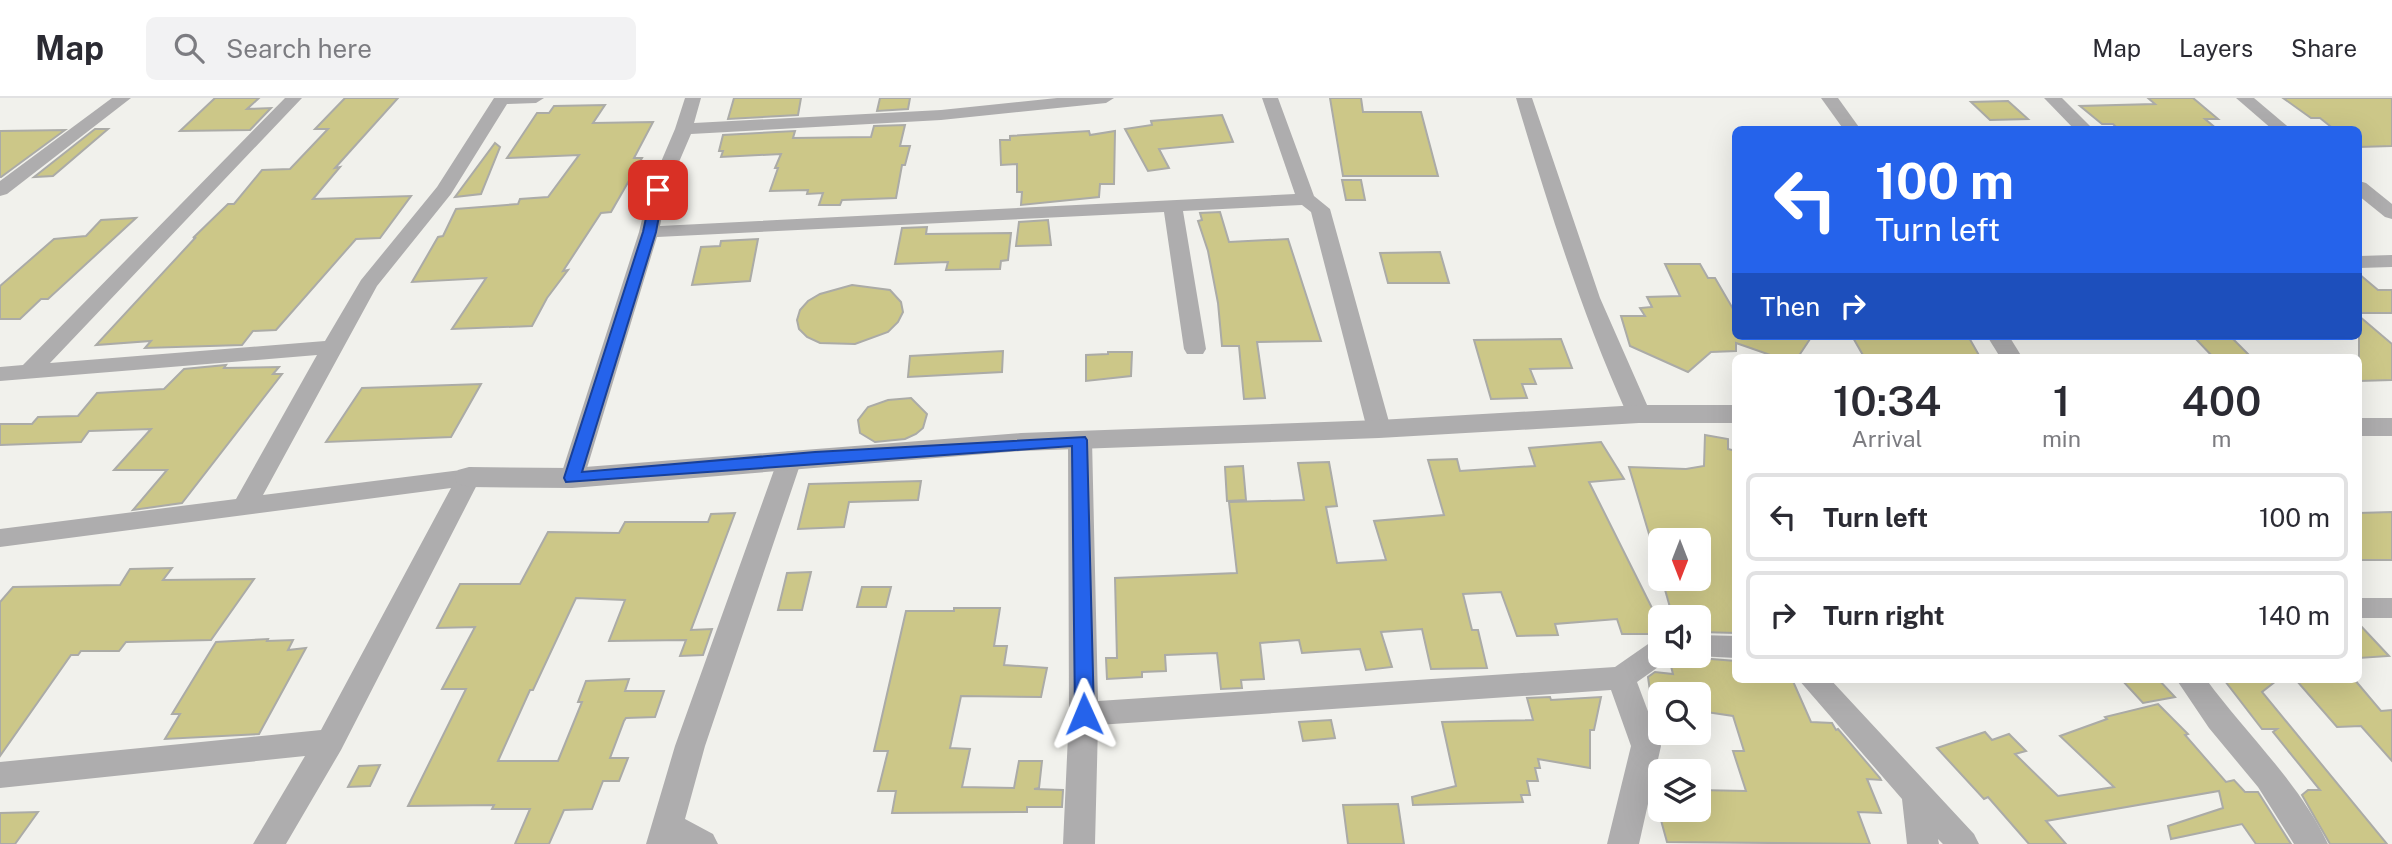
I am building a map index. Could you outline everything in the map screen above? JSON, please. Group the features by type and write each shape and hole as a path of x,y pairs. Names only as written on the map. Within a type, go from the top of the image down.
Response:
{"street":[{"path":"0,190 122,98"},
{"path":"29,372 294,98"},
{"path":"244,506 368,284 444,190 502,100 536,98"},
{"path":"572,478 649,232 658,190 684,130 693,98"},
{"path":"684,130 953,114 1106,98"},
{"path":"1270,98 1306,199 1320,209 1379,429"},
{"path":"1524,98 1562,222 1614,362 1639,414"},
{"path":"1829,98 1850,126"},
{"path":"2052,98 2081,126"},
{"path":"2244,98 2279,126"},
{"path":"2362,189 2392,213"},
{"path":"649,232 1306,199"},
{"path":"1173,205 1195,349"},
{"path":"2362,262 2392,261"},
{"path":"0,374 333,347"},
{"path":"0,538 469,477 572,478 790,459 1080,440 1379,429 1639,414 1732,414"},
{"path":"2362,427 2392,427"},
{"path":"1079,844 1084,714 1080,440"},
{"path":"702,844 664,835 690,746 790,459"},
{"path":"269,844 330,741 469,477"},
{"path":"2362,608 2392,608"},
{"path":"1711,646 1732,647"},
{"path":"1084,714 1621,678 1648,659"},
{"path":"1621,678 1646,746 1623,844"},
{"path":"1816,683 1963,844"},
{"path":"2193,683 2219,720 2269,778 2312,844"},
{"path":"0,775 330,741"},
{"path":"1917,793 1923,844"}],"building":[{"path":"215,98 259,98 247,109 271,108 250,130 180,131"},
{"path":"345,98 398,98 335,168 340,167 313,199 411,196 380,238 356,239 276,330 253,331 242,345 145,348 151,341 96,345 196,237 193,238 228,204 234,204 262,170 290,169 328,129 315,129"},
{"path":"734,98 801,98 798,115 728,119"},
{"path":"880,98 910,98 908,109 877,111"},
{"path":"1330,98 1361,98 1363,112 1421,112 1438,176 1343,176"},
{"path":"2148,98 2193,98 2218,119 2205,119 2213,126 2115,126 2102,124 2080,106 2155,104"},
{"path":"2283,98 2392,98 2392,146 2362,147 2362,126 2330,126 2320,118 2311,118"},
{"path":"2008,101 2028,119 1990,120 1971,102"},
{"path":"605,105 593,123 653,122 634,158 642,158 611,212 601,213 563,271 568,270 547,298 532,326 452,329 486,278 412,282 438,237 443,236 456,209 518,204 520,199 548,197 579,155 507,158 537,113 549,113 554,106"},
{"path":"1222,115 1233,142 1159,149 1169,168 1148,171 1125,129 1152,125 1151,121"},
{"path":"905,125 900,146 910,146 905,165 902,165 896,198 842,200 840,205 819,205 823,193 807,194 808,190 770,191 781,154 721,157 723,151 719,151 723,135 795,131 793,138 871,137 874,126"},
{"path":"95,129 108,129 53,176 34,177"},
{"path":"65,130 1,177 0,177 0,131"},
{"path":"1089,131 1090,135 1115,131 1114,184 1100,184 1099,197 1021,205 1022,192 1017,192 1017,164 1001,165 1000,140 1010,140 1010,136"},
{"path":"495,143 500,147 481,194 455,197"},
{"path":"1342,180 1361,180 1365,200 1346,200"},
{"path":"1220,212 1229,242 1288,239 1321,341 1257,342 1265,398 1244,399 1239,346 1222,346 1218,303 1208,251 1198,221 1202,220 1200,213"},
{"path":"136,218 48,299 41,299 20,319 0,319 0,286 54,239 86,236 101,220"},
{"path":"1048,220 1051,245 1016,246 1019,222"},
{"path":"927,227 926,234 1011,233 1008,260 1001,261 1000,269 946,270 948,262 895,264 902,228"},
{"path":"758,239 750,281 692,285 701,247 720,246 721,241"},
{"path":"1440,252 1449,283 1388,283 1380,253"},
{"path":"1665,264 1700,264 1708,278 1715,278 1732,307 1732,340 1809,340 1800,354 1767,354 1736,343 1736,351 1711,352 1688,372 1630,346 1621,316 1645,316 1640,308 1652,307 1647,297 1680,296"},
{"path":"2362,277 2378,290 2392,290 2392,313 2362,313"},
{"path":"852,285 890,290 901,302 903,312 888,332 855,344 820,343 807,337 799,329 797,320 800,310 808,301 820,294"},
{"path":"2362,319 2392,344 2392,380 2362,381 2362,354 2359,354"},
{"path":"1561,339 1572,368 1530,369 1536,384 1522,384 1527,398 1491,399 1474,340"},
{"path":"1854,340 1970,340 1978,354 1862,354"},
{"path":"2197,340 2234,340 2248,354 2210,354"},
{"path":"1003,351 1002,372 908,377 910,356"},
{"path":"1132,352 1131,376 1086,381 1086,355"},
{"path":"226,365 224,368 279,367 273,374 282,374 182,503 133,510 167,470 114,470 151,429 89,431 81,442 0,445 0,424 32,424 38,417 78,416 97,393 164,389 184,369"},
{"path":"481,384 451,437 326,442 362,388"},
{"path":"911,398 927,414 923,428 916,434 905,439 875,442 860,433 858,420 868,407 888,400"},
{"path":"1705,435 1728,439 1728,449 1732,450 1732,633 1711,632 1711,605 1669,605 1666,592 1712,592 1712,528 1648,528 1648,531 1629,467 1686,469 1704,466"},
{"path":"1601,442 1624,479 1589,482 1650,605 1648,605 1648,634 1622,634 1617,619 1555,624 1558,635 1517,636 1501,592 1463,594 1472,630 1478,630 1487,668 1431,669 1422,629 1381,632 1392,667 1366,670 1360,649 1302,653 1299,640 1260,643 1264,679 1241,680 1242,688 1221,689 1217,653 1165,655 1166,671 1142,672 1142,677 1107,679 1106,658 1117,658 1115,578 1237,573 1229,502 1304,500 1298,463 1329,462 1337,506 1326,507 1337,563 1386,560 1374,521 1444,515 1428,460 1457,459 1460,471 1535,466 1529,448"},
{"path":"1243,466 1246,500 1227,501 1225,467"},
{"path":"921,481 918,500 849,502 844,527 798,529 809,484"},
{"path":"2392,512 2392,560 2362,560 2362,513"},
{"path":"735,513 691,630 712,629 703,655 680,656 686,640 609,641 625,600 576,598 533,690 530,690 498,761 558,761 582,702 578,702 586,681 629,679 625,691 664,691 655,717 626,718 624,721 610,758 628,758 619,781 603,781 592,809 564,810 549,844 515,844 530,809 492,809 494,805 408,806 466,689 442,689 475,627 437,628 460,584 520,584 548,532 619,533 625,522 708,522 711,514"},
{"path":"172,568 163,580 254,579 211,640 126,642 119,651 81,651 78,655 71,655 0,756 0,602 13,587 120,585 130,569"},
{"path":"811,572 802,610 778,610 787,573"},
{"path":"862,587 891,587 886,607 857,607"},
{"path":"954,608 1000,608 994,646 1007,646 1004,665 1047,668 1041,697 961,696 950,748 970,749 962,787 1014,788 1019,761 1042,761 1039,788 1034,789 1063,790 1062,807 1027,807 1027,812 892,813 896,791 878,791 888,751 874,751 906,611 954,611"},
{"path":"2362,627 2389,656 2362,658"},
{"path":"268,639 267,641 293,640 288,650 306,648 259,734 165,739 180,714 172,714 216,642"},
{"path":"1711,659 1732,661 1732,683 1794,683 1811,722 1832,723 1881,780 1867,779 1881,813 1858,812 1870,844 1667,842 1661,822 1711,822 1711,790 1746,791 1733,751 1744,751 1733,716 1711,713 1711,682 1649,682 1648,677 1655,672 1673,674 1672,668 1711,668"},
{"path":"2125,683 2162,683 2175,697 2143,703"},
{"path":"2227,683 2273,683 2262,692 2387,844 2330,844 2302,795 2308,790 2320,790 2273,732 2277,729 2262,729"},
{"path":"2299,683 2357,683 2381,711 2392,710 2392,761 2361,726 2337,727"},
{"path":"1550,697 1551,700 1601,697 1594,730 1590,730 1590,768 1538,759 1540,768 1535,768 1538,781 1527,781 1530,795 1521,795 1523,802 1413,805 1412,797 1456,786 1442,722 1533,720 1527,698"},
{"path":"2158,704 2188,734 2185,735 2226,782 2234,780 2245,792 2258,792 2291,844 2256,844 2242,824 2171,839 2168,826 2223,808 2219,791 2046,821 2066,844 2029,844 1988,797 1984,799 1937,748 1985,732 1992,740 2009,734 2026,751 2015,754 2058,796 2114,787 2060,736 2107,719 2105,717"},
{"path":"1331,720 1335,738 1303,741 1299,722"},
{"path":"380,765 370,786 348,787 359,766"},
{"path":"1398,804 1404,844 1348,844 1343,805"},
{"path":"38,812 15,844 0,844 0,813"}],"route":[{"path":"658,190 649,232 572,478 815,457 1080,440 1084,714"}]}
